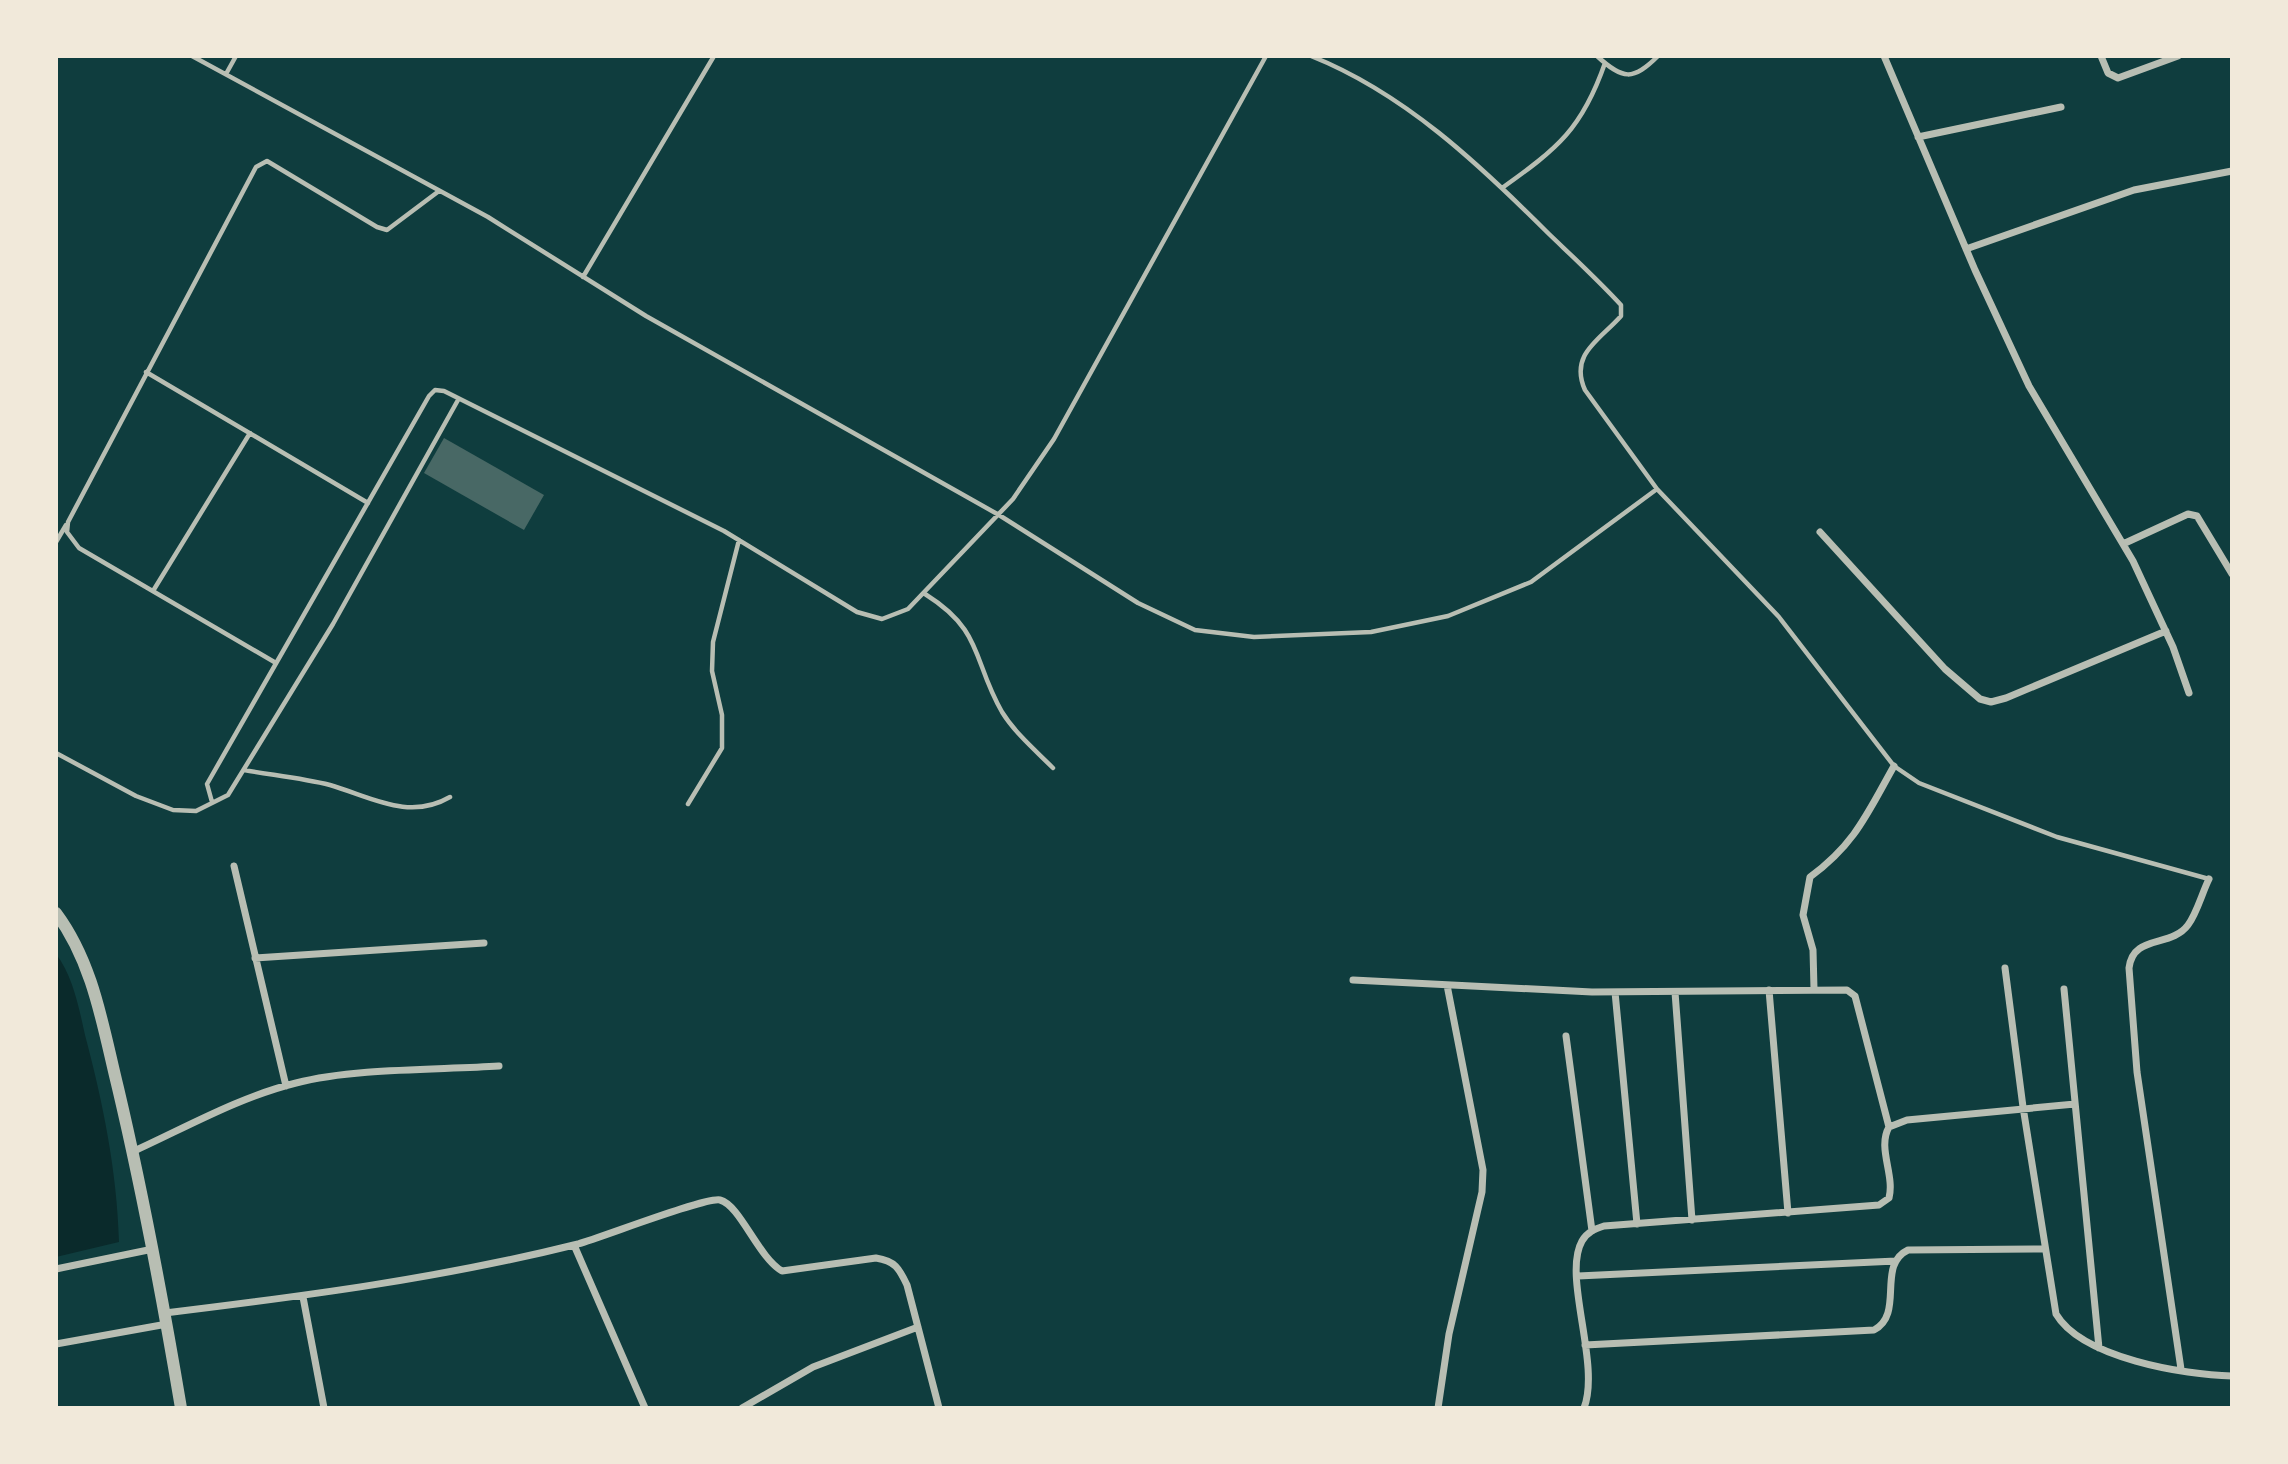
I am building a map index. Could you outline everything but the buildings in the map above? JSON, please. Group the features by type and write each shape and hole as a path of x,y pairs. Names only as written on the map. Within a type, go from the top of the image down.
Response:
{"street":[{"path":"1884,56 1966,249 2029,386 2123,544 2166,631 2189,693"},
{"path":"2101,56 2108,73 2118,78 2178,56"},
{"path":"1918,137 2061,107"},
{"path":"1966,249 2134,190 2232,172"},
{"path":"2123,544 2188,514 2197,516 2232,574"},
{"path":"1820,532 1945,669 1980,699 1991,702 2006,698 2166,631"},
{"path":"1814,989 1813,950 1803,915 1810,877 1838,857 1855,835 1894,766"},
{"path":"234,866 286,1086"},
{"path":"2181,1369 2137,1072 2129,968 2131,956 2137,948 2179,934 2189,925 2209,879"},
{"path":"56,913 72,935 94,988 153,1250 181,1408"},
{"path":"255,958 484,943"},
{"path":"2005,968 2044,1249 2056,1314 2061,1323 2099,1348 2135,1360 2232,1376"},
{"path":"1353,980 1615,992 1847,990 1855,996 1889,1127 1885,1144 1892,1188 1889,1198 1879,1205 1864,1208 1604,1226 1592,1231 1583,1238 1578,1249 1578,1276 1590,1385 1584,1408"},
{"path":"1438,1408 1450,1334 1482,1192 1483,1170 1447,985"},
{"path":"2064,989 2099,1348"},
{"path":"1769,990 1788,1213"},
{"path":"1615,992 1637,1224"},
{"path":"1675,992 1692,1220"},
{"path":"1566,1036 1592,1231"},
{"path":"132,1152 286,1086 328,1077 499,1066"},
{"path":"1889,1127 1907,1120 2075,1104"},
{"path":"56,1344 166,1319 471,1270 574,1245 699,1204 721,1200 730,1205 760,1251 782,1271 842,1261 890,1260 898,1267 906,1285 939,1408"},
{"path":"574,1245 645,1408"},
{"path":"1578,1276 1896,1261 1908,1250 2044,1249"},
{"path":"56,1269 153,1250"},
{"path":"1585,1345 1874,1330 1885,1325 1889,1317 1896,1261"},
{"path":"303,1297 324,1408"},
{"path":"742,1408 813,1367 918,1327"}],"lane":[{"path":"192,56 439,191 583,277 999,515 1170,620 1206,632 1254,637 1371,632 1412,625 1478,606 1531,582 1657,489"},
{"path":"226,74 236,56"},
{"path":"583,277 714,56"},
{"path":"212,802 206,784 432,392 444,391 738,540 869,617 896,616 925,594 999,515 1054,439 1266,56"},
{"path":"1311,56 1360,79 1405,108 1502,187 1622,308 1621,316 1588,350 1578,373 1603,418 1657,489 1779,617 1894,766 1919,783 2057,837 2209,879"},
{"path":"1597,56 1624,75 1639,73 1658,56"},
{"path":"1502,187 1536,164 1573,131 1592,102 1605,63"},
{"path":"56,542 256,167 267,161 377,227 387,230 439,191"},
{"path":"146,372 368,503"},
{"path":"56,753 158,806 196,811 228,795 333,624 458,400"},
{"path":"153,591 250,433"},
{"path":"68,522 67,532 79,548 276,663"},
{"path":"688,804 722,748 723,725 712,671 713,642 738,540"},
{"path":"925,594 945,607 965,627 1003,715 1053,768"},
{"path":"244,770 328,785 393,806 433,807 450,797"}],"water":[{"path":"56,954 75,993 98,1086 112,1163 119,1242 56,1257"}]}
